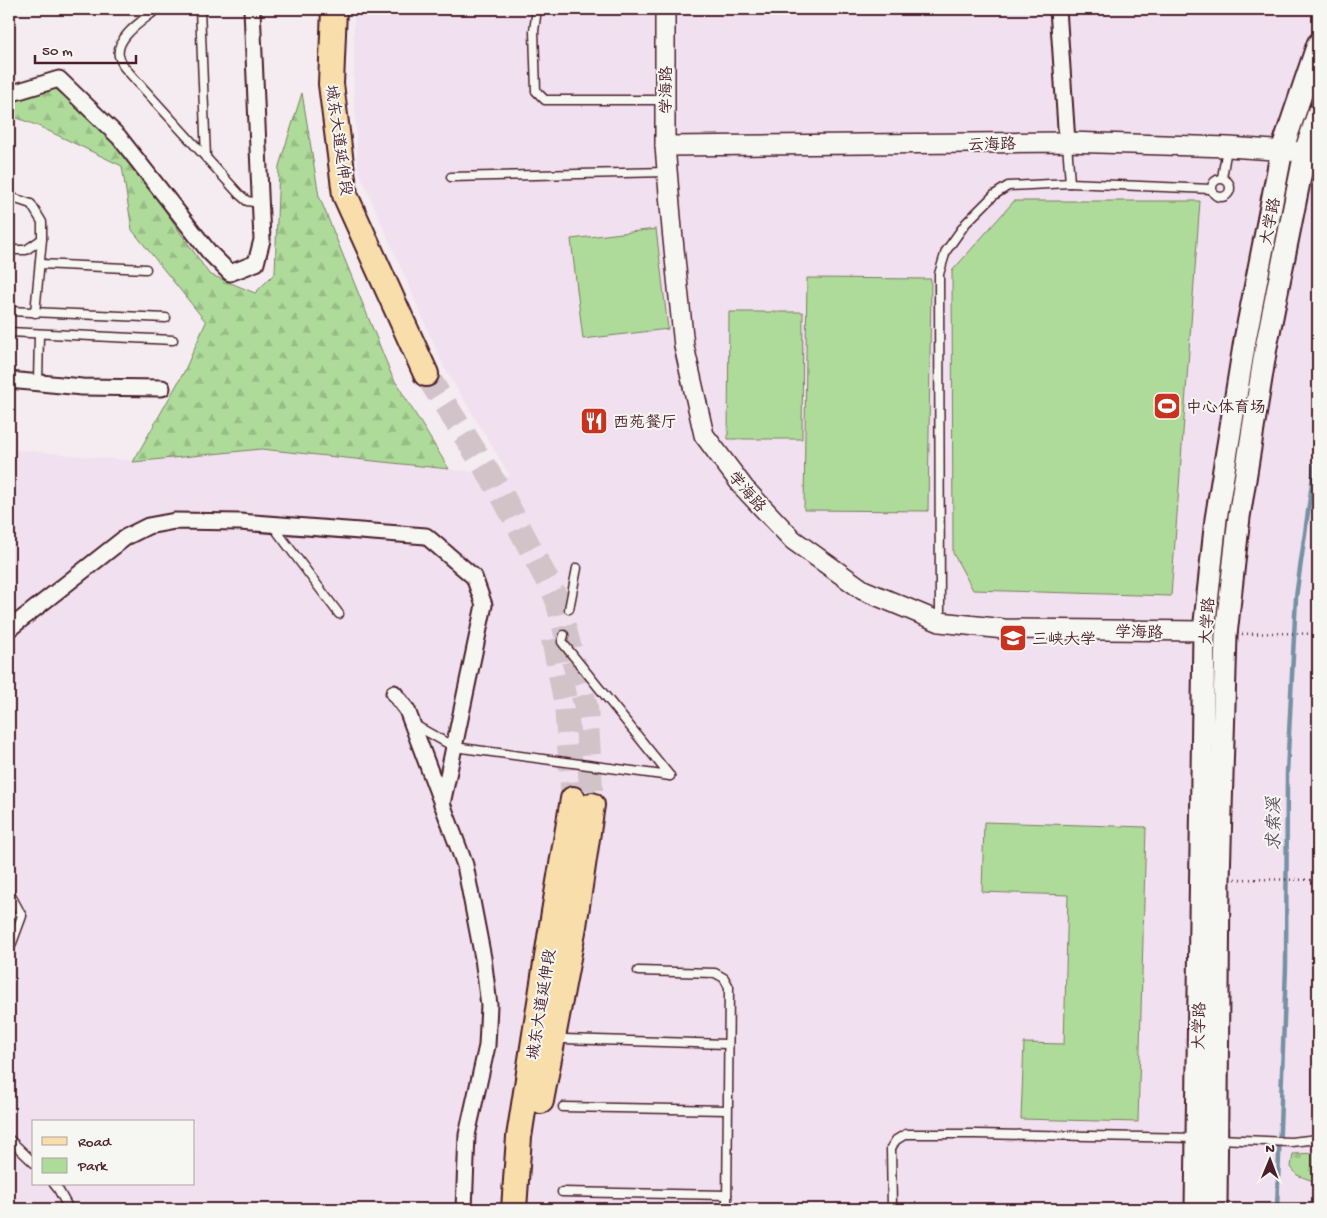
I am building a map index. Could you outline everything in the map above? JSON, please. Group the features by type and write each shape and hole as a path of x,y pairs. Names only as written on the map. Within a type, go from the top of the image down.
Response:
{"main road":[{"name":"城东大道延伸段","path":"324,9 320,93 334,194 420,374 345,195 331,84 334,9"},
{"name":"大学路","path":"1216,1209 1207,1139 1204,631 1216,520 1245,340 1282,150 1318,44"},
{"name":"大学路","path":"1196,1209 1207,1139 1219,880 1226,635 1239,517 1266,347 1312,153 1318,114"},
{"name":"城东大道延伸段","path":"514,1209 519,1137 554,912 583,802 574,926 535,1130 530,1209"}],"street":[{"path":"9,94 60,79 119,137 210,252 230,273 256,263 262,240 252,9"},
{"name":"学海路","path":"665,9 665,146 684,346 704,435 744,488 793,540 863,590 940,622 1004,629 1204,631"},
{"path":"1058,9 1067,142"},
{"name":"云海路","path":"665,146 1067,142 1228,147 1312,153"},
{"path":"9,380 82,386 162,388"},
{"path":"9,628 126,537 148,526 175,521 240,522 426,536 474,577 484,604 442,804"},
{"path":"394,693 406,710 465,865 483,958 489,1005 487,1046 467,1135 464,1209"}],"lane":[{"path":"157,9 126,34 119,46 119,56 124,67 239,194 247,201 260,204"},
{"path":"200,9 206,158"},
{"path":"537,9 534,31 536,91 545,100 665,100"},
{"path":"1067,142 1070,183"},
{"path":"1222,178 1228,147"},
{"path":"451,177 667,172"},
{"path":"1222,178 1228,181 1231,188 1228,195 1222,198 1215,195 1211,189 1216,179 1222,178"},
{"path":"940,622 939,274 946,251 966,223 994,195 1008,186 1070,183 1211,189"},
{"path":"9,198 31,204 42,222 36,313"},
{"path":"9,250 26,250 42,239"},
{"path":"40,264 146,269"},
{"path":"9,312 166,318"},
{"path":"9,332 173,340"},
{"path":"38,383 39,334"},
{"path":"272,525 339,614"},
{"path":"569,608 577,568"},
{"path":"411,723 454,747 670,776 562,642 564,635"},
{"path":"9,892 22,916 9,951"},
{"path":"638,971 715,973 724,978 729,988 727,1209"},
{"path":"564,1039 728,1044"},
{"path":"563,1107 727,1110"},
{"path":"892,1209 891,1148 896,1140 906,1134 986,1134 1291,1142 1318,1139"},
{"path":"9,1139 32,1161"},
{"path":"56,1186 69,1209"},
{"path":"562,1192 727,1195"}],"path":[{"path":"1226,635 1316,634"},
{"path":"1240,879 1317,880"}],"shaded area":[{"name":"三峡大学","path":"354,9 1318,9 1318,1209 9,1209 9,449 133,461 261,449 510,476 444,367 358,169 354,93"}],"green space":[{"path":"40,77 111,132 209,274 255,293 275,273 279,166 302,93 319,196 392,376 449,469 261,449 133,462 184,372 206,322 132,230 122,166 36,125 9,115 9,86"},
{"path":"1014,201 1200,201 1171,596 973,590 953,553 952,271"},
{"path":"656,229 668,329 583,339 571,239"},
{"path":"807,278 931,279 928,511 804,510"},
{"path":"729,312 803,312 802,439 728,439"},
{"path":"984,822 1146,827 1138,1122 1021,1119 1024,1043 1064,1044 1068,895 982,892"},
{"path":"1318,1153 1318,1183 1297,1175 1291,1167 1293,1154"}],"waterway":[{"name":"求索溪","path":"1277,1209 1286,966 1287,773 1296,597 1318,441"}],"tunnel":[{"path":"426,374 501,493 556,597 586,707 592,805"},
{"path":"553,639 566,705 573,799"}],"place":[{"name":"中心体育场","path":"1167,406"},
{"name":"西苑餐厅","path":"594,421"},
{"name":"三峡大学","path":"1013,638"}]}
